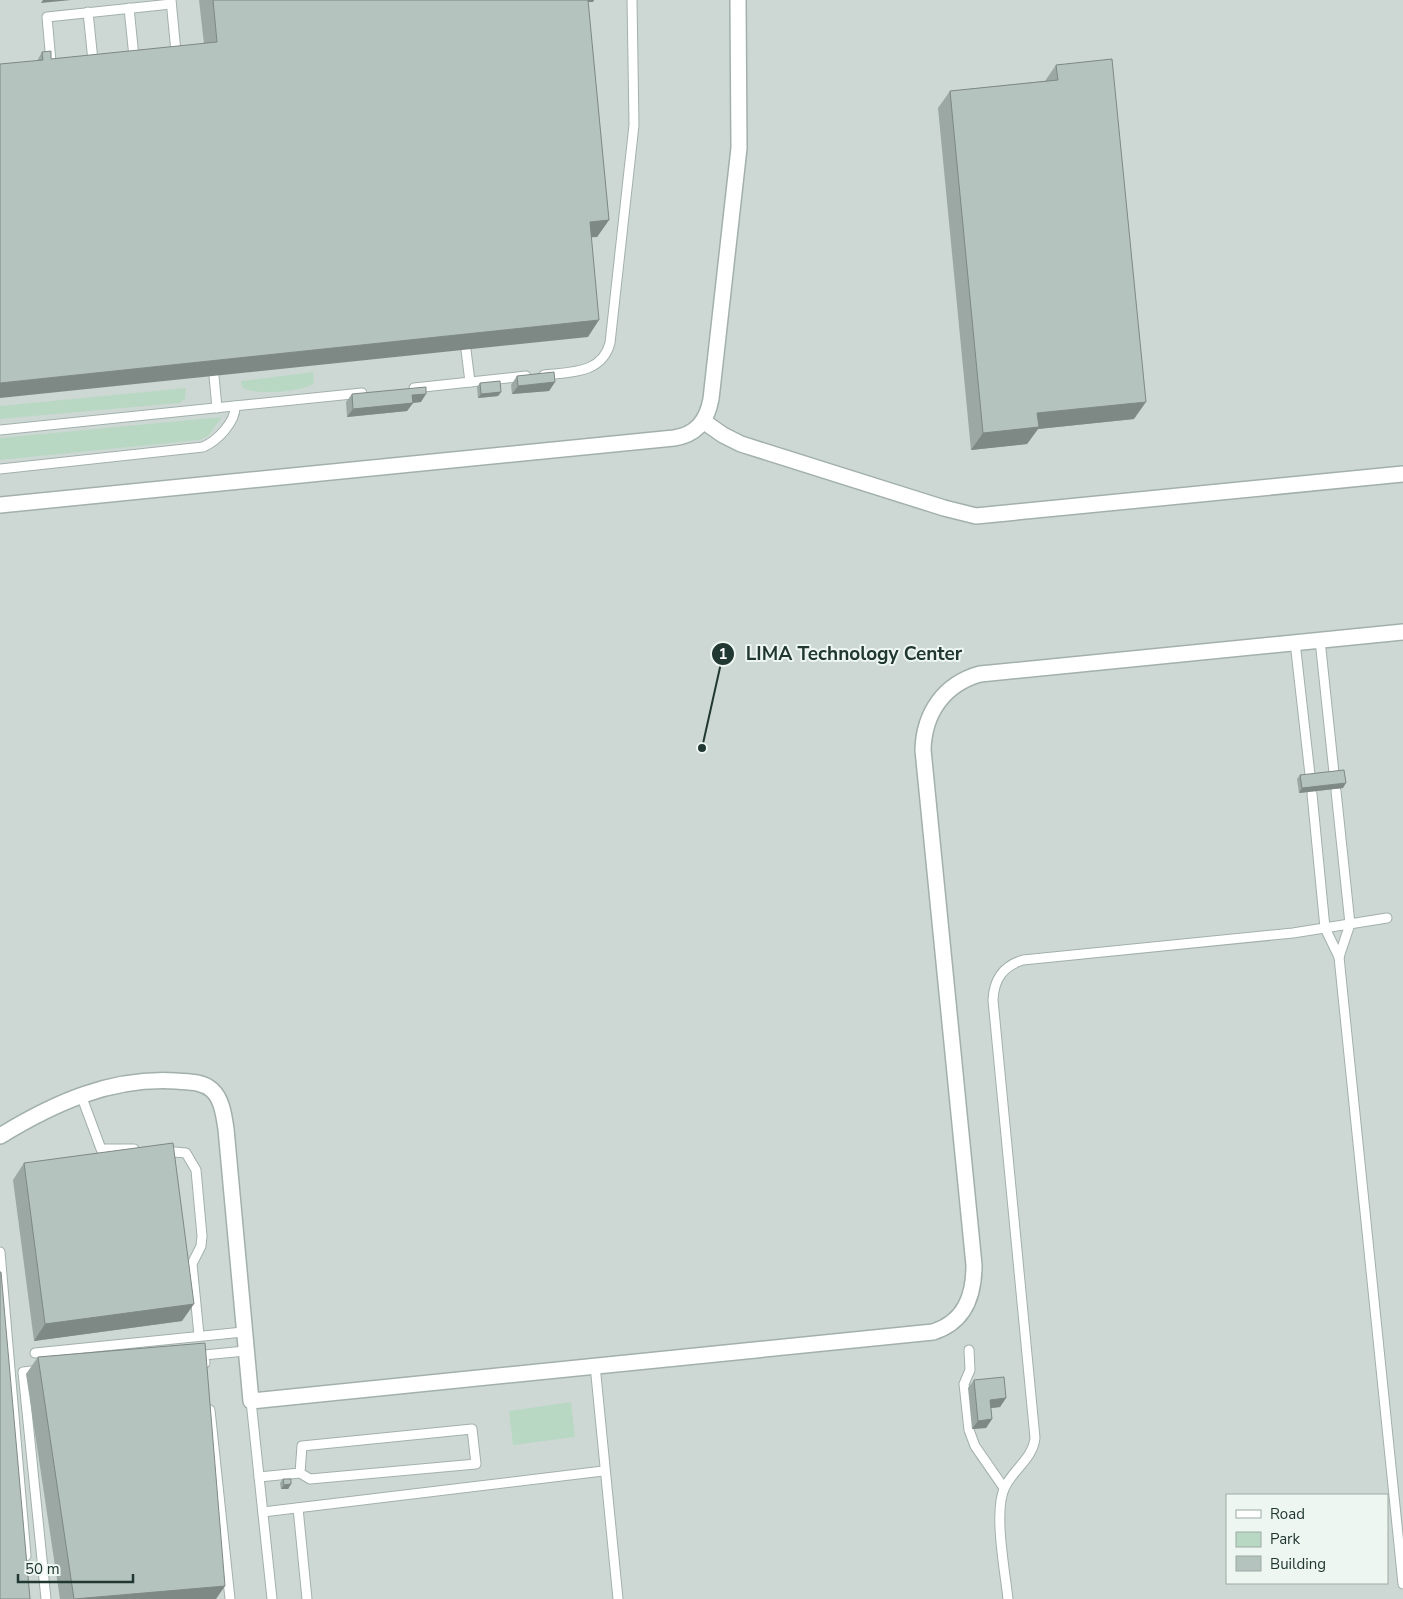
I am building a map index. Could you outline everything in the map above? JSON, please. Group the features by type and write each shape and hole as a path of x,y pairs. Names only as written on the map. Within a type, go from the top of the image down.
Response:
{"street":[{"path":"0,505 674,438 692,433 703,421 712,394 738,154 738,0"},
{"path":"703,421 723,435 741,444 944,508 976,516 1403,474"},
{"path":"0,1136 45,1110 81,1095 121,1085 159,1081 200,1083 215,1093 223,1113 226,1129 243,1332 251,1401 933,1332 946,1328 956,1321 971,1297 974,1265 923,750 923,738 929,716 941,696 959,682 980,674 1403,632"}],"lane":[{"path":"401,389 580,371 596,365 606,354 610,342 634,124 632,0"},
{"path":"60,64 52,65 47,16 171,2 176,52 159,54"},
{"path":"130,8 134,57"},
{"path":"88,12 93,61"},
{"path":"466,350 470,382"},
{"path":"214,376 217,408"},
{"path":"0,430 372,392"},
{"path":"0,469 204,447 212,443 223,432 234,415 235,406"},
{"path":"1320,640 1334,773"},
{"path":"1295,642 1310,775"},
{"path":"1336,791 1350,924 1339,958"},
{"path":"1312,794 1325,928 1339,958 1403,1584"},
{"path":"1008,1599 999,1511 1004,1488 1032,1450 1035,1438 993,1000 1000,976 1010,966 1023,960 1325,928 1387,918"},
{"path":"81,1095 100,1149 140,1149"},
{"path":"150,1149 186,1153 196,1170 202,1246 192,1264 199,1335"},
{"path":"0,1252 27,1569"},
{"path":"35,1353 243,1332"},
{"path":"969,1350 970,1370 964,1384 969,1430 975,1446 1004,1488"},
{"path":"206,1373 199,1355 245,1351"},
{"path":"595,1365 604,1472 618,1599"},
{"path":"46,1599 23,1372 52,1369"},
{"path":"209,1400 230,1599"},
{"path":"251,1401 272,1599"},
{"path":"260,1477 300,1473 310,1479 476,1464 472,1429 302,1446 300,1473"},
{"path":"263,1512 604,1472"},
{"path":"298,1508 307,1599"}],"shaded area":[{"path":"0,0 1403,0 1403,1599 0,1599"}],"green space":[{"path":"313,372 314,383 300,389 267,392 248,390 242,387 241,381"},
{"path":"186,388 185,399 179,403 0,419 0,406"},
{"path":"222,417 208,436 199,440 0,460 0,438"},
{"path":"571,1402 575,1437 513,1445 509,1411"}],"building":[{"path":"213,0 588,0 609,220 590,222 599,320 0,383 0,64 43,60 42,52 51,51 51,59 217,42"},
{"path":"1112,59 1146,402 1037,413 1039,427 983,433 950,91 1058,80 1056,65"},
{"path":"554,372 555,382 518,386 517,376"},
{"path":"500,381 501,392 481,394 480,383"},
{"path":"426,387 426,394 412,395 413,403 353,409 352,394"},
{"path":"1344,770 1346,783 1302,788 1300,775"},
{"path":"173,1143 194,1304 45,1324 24,1163"},
{"path":"1,1272 30,1599 0,1599"},
{"path":"205,1343 225,1586 74,1599 38,1357"},
{"path":"1004,1377 1006,1398 990,1400 992,1419 978,1421 974,1380"},
{"path":"283,1479 291,1479 291,1484 284,1485"}],"place":[{"name":"LIMA Technology Center","path":"702,748"}]}
